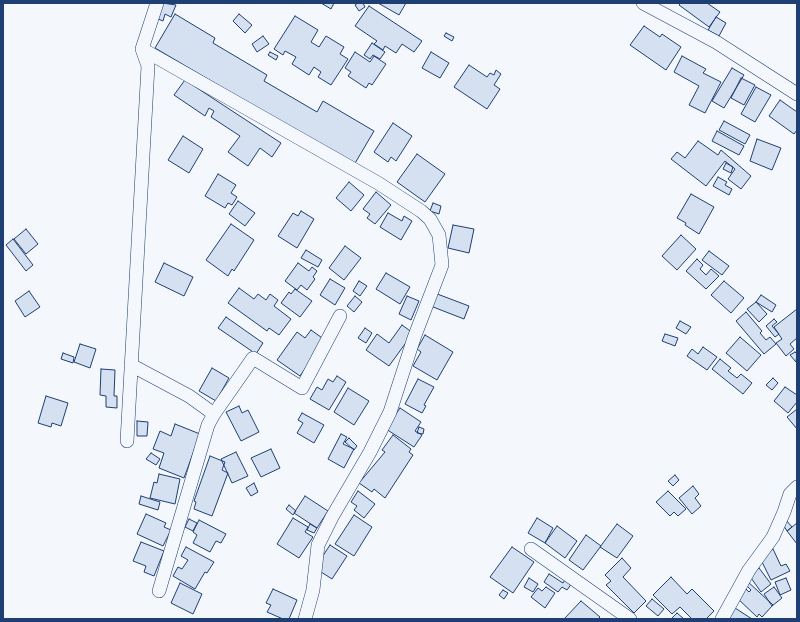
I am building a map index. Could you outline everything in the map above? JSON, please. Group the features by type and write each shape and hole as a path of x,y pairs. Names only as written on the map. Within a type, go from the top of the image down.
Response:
{"street":[{"path":"128,441 148,66 142,49 157,3"},
{"path":"643,3 716,42 797,94"},
{"path":"142,49 378,183 421,211 430,219 439,235 442,265 414,338 390,412 370,452 332,517 318,545 313,590 305,619"},
{"path":"159,592 208,425 214,414 253,358 302,388 340,316"},
{"path":"131,365 188,396 214,414"},
{"path":"722,619 749,570 773,537 790,494 797,487"},
{"path":"531,549 630,619"}],"building":[{"path":"162,3 176,5 171,17 165,14 163,21 156,18"},
{"path":"321,3 334,3 331,9"},
{"path":"358,3 363,3 365,7 359,11 355,5"},
{"path":"378,3 406,3 399,15"},
{"path":"681,3 707,3 720,12 709,27 679,5"},
{"path":"369,6 422,41 414,52 402,44 396,53 385,46 383,50 374,44 377,41 355,26"},
{"path":"175,14 215,38 213,43 267,75 264,81 317,112 323,101 374,131 354,165 155,48"},
{"path":"239,14 252,25 245,33 233,21"},
{"path":"295,16 318,30 311,42 319,47 326,36 344,47 340,54 348,59 331,85 318,77 321,72 314,67 309,75 292,64 296,57 285,51 283,55 274,49"},
{"path":"716,17 726,23 719,36 708,30"},
{"path":"644,26 660,37 662,34 681,47 666,70 630,45"},
{"path":"446,33 454,37 452,41 444,36"},
{"path":"263,36 269,44 257,52 252,44"},
{"path":"372,43 385,52 380,59 373,55 370,59 364,55"},
{"path":"270,52 278,56 276,60 268,55"},
{"path":"355,52 370,62 374,56 386,64 372,85 369,83 366,88 348,76 351,72 345,68"},
{"path":"431,52 449,63 440,78 422,68"},
{"path":"682,56 706,69 703,73 721,82 705,113 689,105 699,86 674,72"},
{"path":"469,65 487,77 490,73 494,75 496,70 501,74 494,85 500,89 487,109 454,87"},
{"path":"732,68 744,75 724,108 712,101"},
{"path":"741,78 755,85 744,105 731,98"},
{"path":"185,80 281,143 272,157 260,148 248,166 228,152 240,136 211,117 214,111 209,108 205,116 174,95"},
{"path":"756,87 771,95 755,122 741,114"},
{"path":"780,100 797,112 797,130 794,134 769,116"},
{"path":"724,121 750,135 745,144 719,130"},
{"path":"393,123 412,136 396,161 391,157 388,162 374,152"},
{"path":"717,131 744,146 739,155 712,141"},
{"path":"183,136 203,149 189,173 168,160"},
{"path":"757,139 781,148 772,170 750,161"},
{"path":"698,141 718,155 721,150 751,176 741,189 728,179 735,169 725,161 706,186 671,159 677,152 685,158"},
{"path":"417,154 445,174 425,202 397,182"},
{"path":"726,163 733,167 731,173 723,169"},
{"path":"218,174 236,185 231,193 237,197 232,205 228,203 225,208 205,196"},
{"path":"718,177 727,182 725,185 732,189 729,195 713,186"},
{"path":"349,182 364,195 351,211 336,198"},
{"path":"376,192 391,205 375,224 367,218 370,214 363,209"},
{"path":"691,194 714,207 699,234 685,225 686,223 677,218"},
{"path":"238,201 255,213 245,226 229,214"},
{"path":"433,203 441,206 439,214 430,211"},
{"path":"301,211 314,219 297,248 278,236 293,213 298,216"},
{"path":"388,213 402,221 404,216 412,221 401,240 380,227"},
{"path":"231,224 254,240 234,271 232,269 228,276 206,260"},
{"path":"453,225 474,229 469,253 448,248"},
{"path":"26,229 38,244 26,254 14,239"},
{"path":"681,235 696,249 677,270 662,256"},
{"path":"13,239 33,265 26,271 6,245"},
{"path":"345,246 361,258 344,280 329,268"},
{"path":"306,250 322,260 318,267 301,258"},
{"path":"709,251 729,266 722,275 702,260"},
{"path":"697,259 703,265 700,269 706,275 711,269 719,276 706,289 686,271"},
{"path":"164,263 193,277 184,296 155,282"},
{"path":"298,263 309,271 312,267 317,271 313,277 315,279 307,290 301,285 297,290 285,281"},
{"path":"386,273 410,287 400,304 376,289"},
{"path":"330,279 345,288 335,305 320,295"},
{"path":"359,281 367,286 360,296 353,291"},
{"path":"724,281 744,298 731,313 711,295"},
{"path":"239,288 254,299 258,294 266,300 270,294 278,300 274,306 291,319 279,335 269,328 267,331 228,303"},
{"path":"295,289 312,301 300,317 281,303 289,292 291,294"},
{"path":"29,291 40,307 25,317 15,301"},
{"path":"432,292 469,306 464,319 428,305"},
{"path":"761,295 776,305 772,312 756,302"},
{"path":"355,296 362,302 354,312 347,306"},
{"path":"407,296 419,301 411,320 399,314"},
{"path":"756,302 767,314 759,322 747,309"},
{"path":"797,309 797,338 790,344 794,349 786,356 776,343 782,339 774,327"},
{"path":"746,312 762,331 760,333 766,340 770,337 776,344 764,354 736,321"},
{"path":"226,317 263,343 256,354 218,328"},
{"path":"774,319 777,322 772,326 779,334 775,337 766,326"},
{"path":"680,321 691,327 686,334 676,328"},
{"path":"402,325 413,333 389,366 366,350 377,334 389,343"},
{"path":"365,328 372,333 366,343 358,338"},
{"path":"311,330 325,340 300,376 277,360 297,332 305,338"},
{"path":"665,334 678,338 675,346 662,341"},
{"path":"425,335 453,352 437,380 413,366 421,352 417,349"},
{"path":"740,337 761,355 747,371 726,353"},
{"path":"80,344 96,349 90,368 74,362"},
{"path":"703,347 717,357 707,370 687,356 692,349 698,354"},
{"path":"795,352 797,354 796,362 790,355"},
{"path":"63,353 74,357 73,363 61,359"},
{"path":"720,359 731,368 728,371 737,378 741,374 752,383 743,394 712,369"},
{"path":"212,368 229,378 216,401 199,391"},
{"path":"101,369 115,370 114,396 117,396 117,408 106,407 106,396 100,395"},
{"path":"337,376 346,382 329,410 310,399 317,387 322,390 328,379 333,382"},
{"path":"773,378 778,383 772,390 766,385"},
{"path":"418,379 434,387 424,405 426,406 422,413 405,404"},
{"path":"785,387 797,395 797,402 788,413 774,401"},
{"path":"348,388 369,401 354,425 334,412"},
{"path":"46,396 68,403 61,426 52,423 51,427 38,423"},
{"path":"239,406 242,413 248,410 259,432 241,441 226,412"},
{"path":"400,408 421,422 415,431 422,435 414,447 386,429"},
{"path":"797,409 797,429 787,417"},
{"path":"302,413 324,425 314,443 297,433 303,423 298,420"},
{"path":"137,421 148,422 147,436 137,436"},
{"path":"175,424 200,434 184,478 159,468 164,453 153,449 160,431 171,436"},
{"path":"419,427 424,429 423,434 417,433"},
{"path":"341,434 347,437 343,444 354,449 344,468 328,459"},
{"path":"393,435 411,449 409,452 413,455 385,498 374,489 372,492 359,483 385,452 382,450"},
{"path":"349,438 357,446 354,450 345,442"},
{"path":"271,449 280,468 261,477 251,458"},
{"path":"236,452 248,476 232,483 221,459"},
{"path":"151,453 160,459 156,465 146,459"},
{"path":"210,456 225,462 222,470 228,473 212,516 194,509 196,502 194,501"},
{"path":"159,474 180,479 175,504 150,498 154,482 157,483"},
{"path":"675,475 679,480 673,486 668,481"},
{"path":"254,483 258,492 251,496 246,488"},
{"path":"693,486 699,494 695,498 701,506 692,514 679,498"},
{"path":"358,491 375,504 364,518 354,510 357,506 351,502"},
{"path":"668,491 686,509 678,516 674,512 670,516 656,502"},
{"path":"141,496 160,502 158,510 139,504"},
{"path":"305,496 328,511 317,528 294,513"},
{"path":"289,505 296,511 293,515 286,509"},
{"path":"146,514 166,523 164,527 171,530 163,546 137,534"},
{"path":"354,515 372,527 354,556 335,544"},
{"path":"293,518 308,527 305,532 313,537 299,558 277,544"},
{"path":"537,518 553,528 545,543 528,533"},
{"path":"189,519 197,523 193,531 185,527"},
{"path":"199,520 226,534 221,543 216,541 210,552 193,543 197,535 193,532"},
{"path":"786,520 792,527 787,531 782,523"},
{"path":"797,523 797,544 787,531"},
{"path":"310,524 317,528 314,533 307,530"},
{"path":"617,524 633,536 617,558 600,547"},
{"path":"557,526 577,541 565,558 545,543"},
{"path":"586,535 601,546 583,570 569,560"},
{"path":"141,542 164,551 154,576 144,572 146,566 133,561"},
{"path":"330,545 347,556 332,579 315,568"},
{"path":"186,547 214,562 207,573 205,572 195,589 173,576 178,567 182,569 188,560 181,556"},
{"path":"512,547 534,562 513,593 490,577"},
{"path":"773,549 781,566 786,564 790,571 771,580 759,556"},
{"path":"622,558 631,568 623,577 646,601 634,613 606,585 611,581 605,575"},
{"path":"759,568 771,584 761,592 749,575"},
{"path":"549,574 563,583 566,578 572,583 567,590 562,587 558,592 544,582"},
{"path":"671,577 687,594 692,589 714,611 706,619 692,619 680,607 672,614 653,595"},
{"path":"529,578 538,584 533,592 524,587"},
{"path":"786,578 791,590 780,595 775,582"},
{"path":"746,580 773,605 762,617 759,614 757,617 735,596 743,586 749,592 751,590 744,583"},
{"path":"180,583 202,594 193,614 171,603"},
{"path":"546,587 555,593 545,608 531,597 538,588 542,591"},
{"path":"774,587 782,598 772,606 764,594"},
{"path":"273,589 297,600 289,619 283,619 267,612 271,605 266,603"},
{"path":"503,590 508,593 504,599 499,595"},
{"path":"652,599 664,609 658,616 646,606"},
{"path":"581,601 600,617 598,619 564,619"},
{"path":"732,606 752,619 724,619"},
{"path":"677,613 684,619 671,619"}]}
